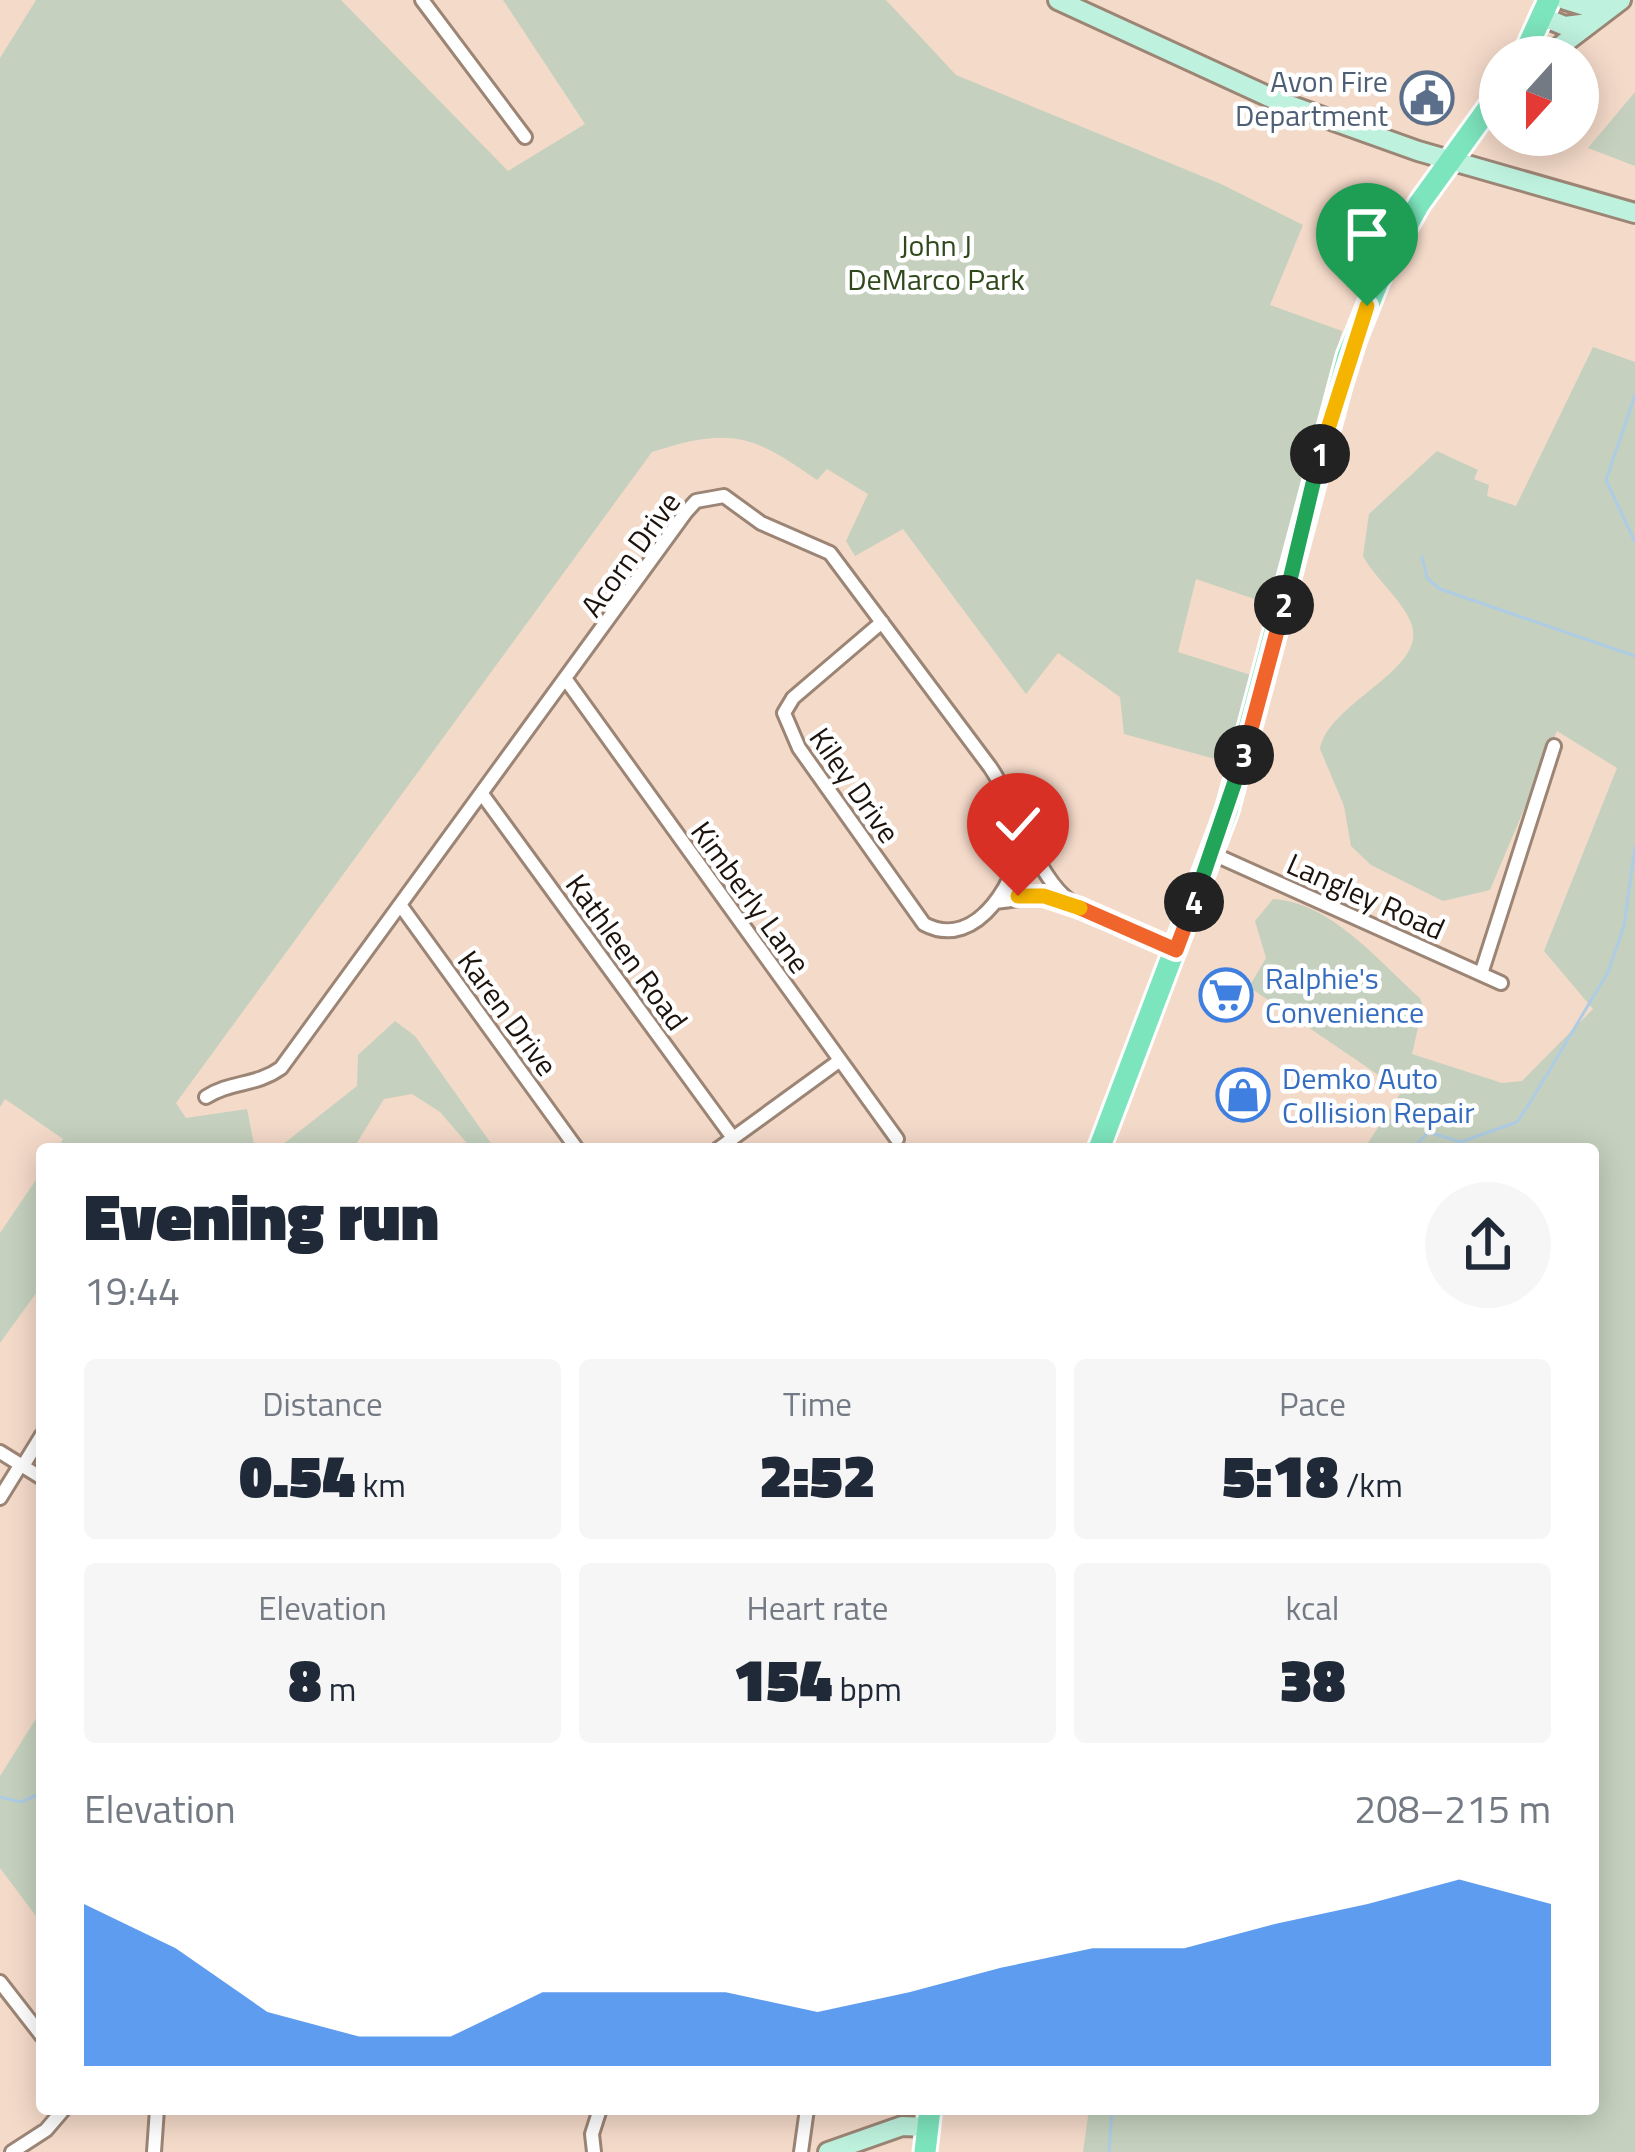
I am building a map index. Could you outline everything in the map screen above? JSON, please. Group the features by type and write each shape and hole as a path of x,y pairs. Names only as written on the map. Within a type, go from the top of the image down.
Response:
{"main road":[{"path":"1058,0 1244,88 1450,159 1635,213"},
{"path":"1565,0 1591,8 1617,2"},
{"path":"1573,36 1617,2"},
{"path":"1533,36 1546,8 1565,26 1589,23"},
{"path":"1101,1143 1211,853 1260,698 1348,356 1383,269 1479,120"},
{"path":"828,2152 929,2118 925,2152"}],"street":[{"path":"422,0 525,137"},
{"name":"Acorn Drive","path":"206,1097 223,1086 266,1079 281,1068 686,512 709,495 724,496 761,523 830,553 990,767 1046,874 1081,909 1176,950"},
{"name":"Kiley Drive","path":"882,622 793,698 784,713 788,731 924,924 946,932 995,902 1044,896 1081,909"},
{"name":"Kimberly Lane","path":"567,681 897,1139"},
{"path":"1481,974 1554,746"},
{"name":"Kathleen Road","path":"482,794 733,1138"},
{"path":"995,902 1018,871 1023,826"},
{"name":"Langley Road","path":"1211,853 1502,983"},
{"name":"Karen Drive","path":"401,906 573,1143"},
{"path":"726,1143 839,1061"},
{"path":"0,1498 36,1444"},
{"path":"0,1452 36,1474"},
{"path":"0,1982 36,2028"},
{"path":"12,2152 46,2130 59,2115"},
{"path":"154,2152 157,2115"},
{"path":"594,2152 592,2134 598,2115"},
{"path":"801,2152 806,2115"}],"green space":[{"name":"John J DeMarco Park","path":"36,0 341,0 508,171 585,124 503,0 886,0 956,75 1221,184 1303,225 1270,305 1342,331 1269,604 1196,579 1178,652 1251,675 1226,762 1124,734 1120,697 1058,653 1026,694 903,529 855,556 846,541 868,494 827,469 817,480 775,453 739,439 702,439 652,452 176,1103 186,1118 247,1109 254,1143 61,1143 63,1139 5,1099 0,1107 0,58"},
{"path":"1635,92 1635,166 1599,152 1599,135"},
{"path":"1593,347 1635,362 1635,2152 1083,2152 1088,2115 1599,2115 1599,1143 1368,1143 1402,1091 1249,987 1266,958 1255,921 1273,899 1294,903 1334,922 1420,998 1423,1006 1412,1054 1502,1083 1522,1081 1593,1009 1544,951 1617,768 1557,731 1490,890 1443,901 1371,865 1351,846 1344,806 1320,749 1327,732 1391,672 1412,642 1408,617 1363,556 1369,514 1437,451 1478,470 1474,479 1489,485 1487,496 1516,506"},
{"path":"395,1021 415,1036 491,1143 467,1143 440,1112 412,1094 384,1099 357,1143 285,1143 357,1086 358,1055"},
{"path":"36,1180 36,1293 0,1343 0,1233"},
{"path":"36,1719 36,1916 0,1868 0,1776"}],"waterway":[{"path":"1635,395 1606,480 1635,542"},
{"path":"1422,557 1427,578 1440,589 1635,656"},
{"path":"1418,1143 1428,1132 1461,1142 1517,1122 1608,972 1624,926 1635,847"},
{"path":"0,1797 21,1802 36,1796"},
{"path":"1109,2152 1112,2115"}],"place":[{"name":"Avon Fire Department","path":"1427,98"},
{"name":"Ralphie's Convenience","path":"1226,995"},
{"name":"Demko Auto Collision Repair","path":"1243,1095"}],"route":[{"path":"1018,896 1060,901 1176,950 1240,767 1326,429 1367,306"}]}
